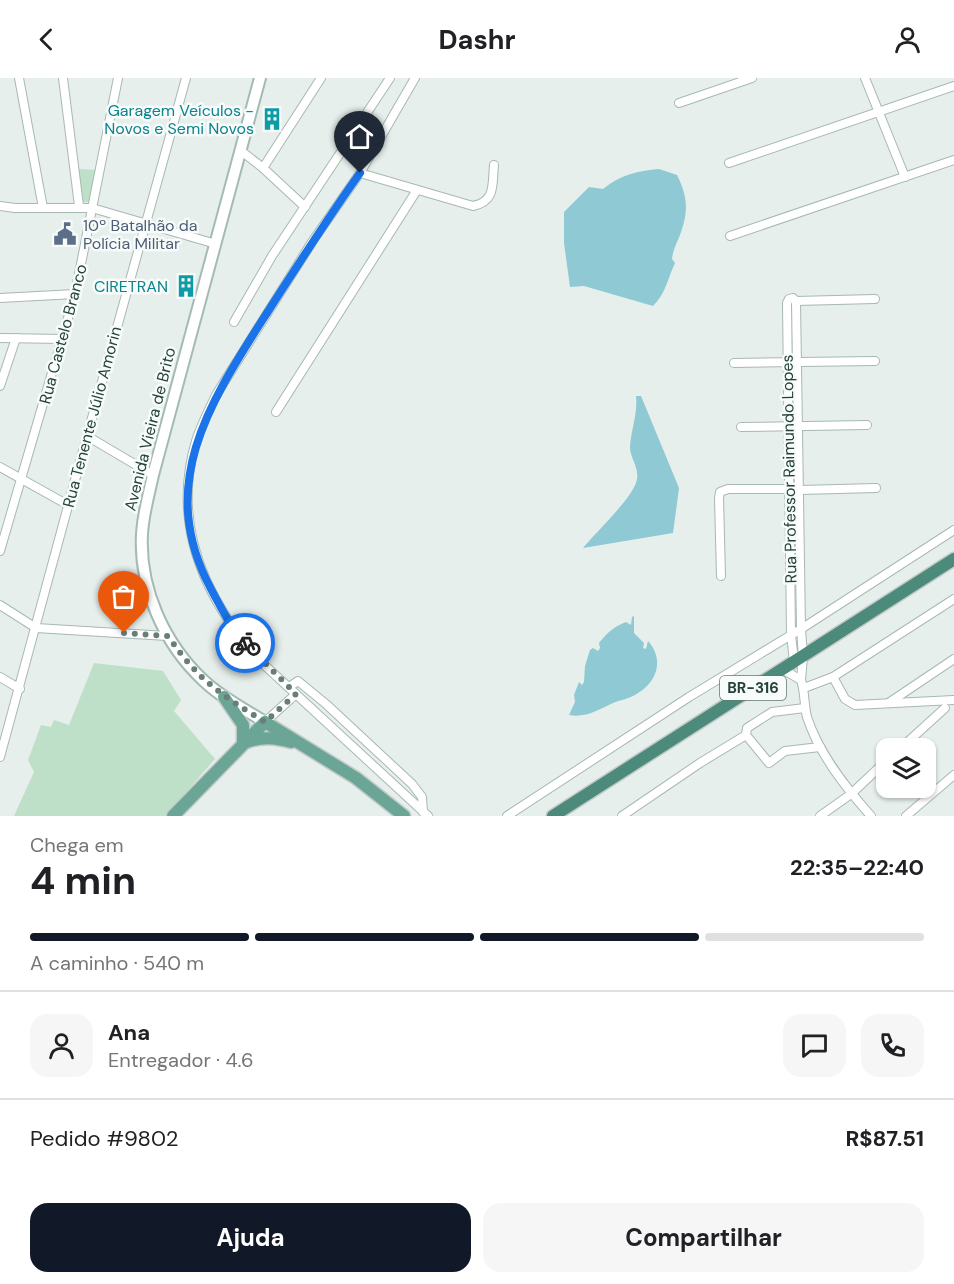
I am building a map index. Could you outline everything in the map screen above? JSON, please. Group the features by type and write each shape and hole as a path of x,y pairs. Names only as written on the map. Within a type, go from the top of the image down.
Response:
{"highway":[{"name":"BR-316","path":"553,816 954,560"}],"main road":[{"name":"Avenida Vieira de Brito","path":"260,78 153,475 143,523 143,559 152,601 168,636 185,661 203,680 224,697 370,787 404,816"},
{"path":"224,697 243,724 243,743"},
{"path":"173,816 265,722"},
{"path":"243,743 269,737 305,746"}],"street":[{"path":"19,78 43,208"},
{"path":"63,78 79,206"},
{"name":"Rua Castelo Branco","path":"0,551 75,294 118,78"},
{"name":"Rua Tenente Júlio Amorin","path":"1,753 186,78"},
{"path":"264,168 321,78"},
{"path":"234,322 272,256 390,78"},
{"path":"415,78 360,173 312,242 240,354 204,421 193,456 188,496 188,520 197,558 214,595 237,634 261,661 425,814"},
{"path":"679,103 752,78"},
{"path":"865,78 905,177"},
{"path":"729,163 954,86"},
{"path":"240,150 264,168 305,207"},
{"path":"730,237 954,160"},
{"path":"360,173 473,206 483,204 491,195 494,165"},
{"path":"276,412 417,190"},
{"path":"0,206 92,208 216,244"},
{"path":"0,298 75,294"},
{"name":"Rua Professor Raimundo Lopes","path":"793,298 796,301 798,362 801,629 799,658 791,635 787,303 793,298"},
{"path":"796,301 875,299"},
{"path":"0,338 63,339"},
{"path":"0,386 16,338"},
{"path":"734,363 876,361"},
{"path":"741,427 867,425"},
{"path":"87,436 153,475"},
{"path":"0,467 68,505"},
{"path":"800,490 876,488"},
{"path":"721,576 718,498 720,492 728,489 789,489"},
{"path":"507,816 689,697 801,629 954,530"},
{"path":"804,688 833,677 954,599"},
{"path":"0,605 36,627 168,636"},
{"path":"799,658 806,708 820,747 851,794 871,816"},
{"path":"888,703 954,659"},
{"path":"782,669 801,680"},
{"path":"0,677 20,689"},
{"path":"833,677 849,702 861,705 888,703 943,705 954,710"},
{"path":"289,687 298,681 412,784 422,797 425,814"},
{"path":"265,722 296,694"},
{"path":"911,738 943,705 954,700"},
{"path":"806,708 766,714 747,728 746,735 769,764 785,751 820,747"},
{"path":"622,816 699,763 746,735"},
{"path":"820,816 851,794 876,770"},
{"path":"906,816 954,775"}],"green space":[{"path":"79,169 97,170 91,202 82,202"},
{"path":"94,663 163,671 181,700 174,711 215,759 165,816 14,816 34,772 28,760 41,725 51,727 54,720 69,725"}],"water":[{"path":"659,169 677,175 685,196 686,210 684,224 674,248 672,259 675,263 664,291 657,301 653,306 584,286 570,287 564,243 564,212 589,187 603,189 629,174"},
{"path":"636,396 641,396 679,488 673,533 583,548 635,486 636,467 630,447"},
{"path":"634,616 634,633 644,643 643,648 646,649 648,641 656,656 656,671 653,678 643,690 632,696 597,711 575,716 569,715 575,702 574,695 579,682 582,685 584,682 585,666 590,650 593,648 598,651 599,643 608,633 626,622 631,625"}],"way so far":[{"path":"124,633 168,636 185,661 203,680 224,697 265,722 296,694 245,643"}],"place":[{"name":"Garagem Veículos - Novos e Semi Novos","path":"272,119"},
{"name":"10º Batalhão da Polícia Militar","path":"65,234"},
{"name":"CIRETRAN","path":"186,286"}],"route":[{"path":"245,643 224,613 204,577 197,558 188,520 188,496 196,442 216,395 234,363 312,242 360,173"}]}
